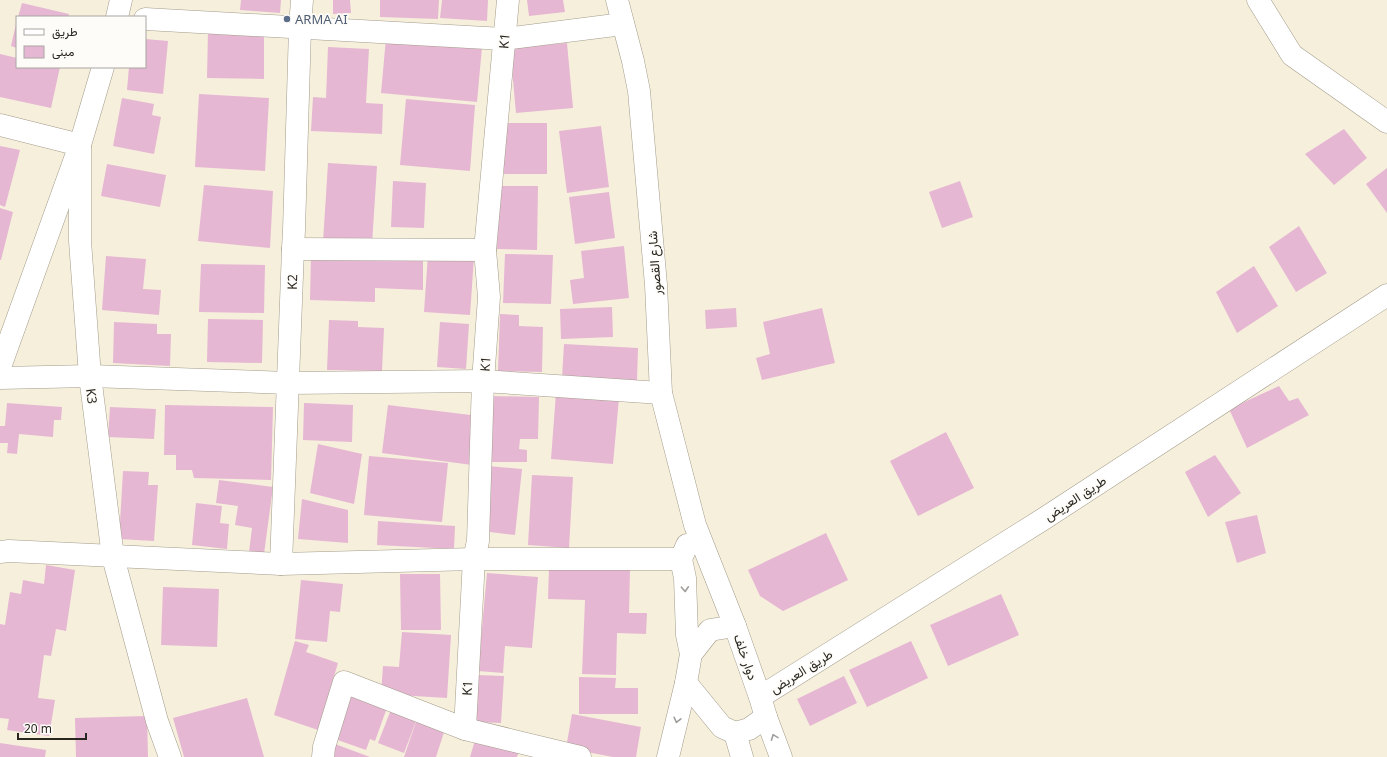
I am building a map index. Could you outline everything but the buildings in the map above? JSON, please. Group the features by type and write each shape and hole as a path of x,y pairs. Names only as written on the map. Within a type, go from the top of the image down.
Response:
{"street":[{"path":"117,16 121,0"},
{"name":"K2","path":"281,564 289,383 302,0"},
{"name":"K1","path":"465,729 474,560 478,541 483,381 489,297 485,250 508,0"},
{"name":"شارع القصور","path":"617,0 633,61 639,91 656,285 660,393 695,525 735,626"},
{"path":"1258,0 1292,55 1387,122"},
{"path":"146,19 504,39 623,24"},
{"name":"K3","path":"103,68 80,145 80,241 90,376 113,557 157,721 170,757"},
{"path":"0,125 80,145 0,367"},
{"path":"293,249 485,250"},
{"name":"طريق العريض","path":"763,707 1045,518 1387,295"},
{"path":"0,378 90,376 289,383 483,381 660,393"},
{"path":"691,654 687,635 685,578 681,559 695,525"},
{"path":"3,556 113,557 281,564 474,560 681,559"},
{"name":"دوار خلف","path":"668,757 686,683 691,654 710,630 735,626 781,757"},
{"path":"323,757 324,747 344,682 465,729 580,757"},
{"path":"686,683 722,727 735,733 749,729 763,707"},
{"path":"735,733 742,757"}],"place":[{"name":"ARMA AI","path":"287,19"}]}
